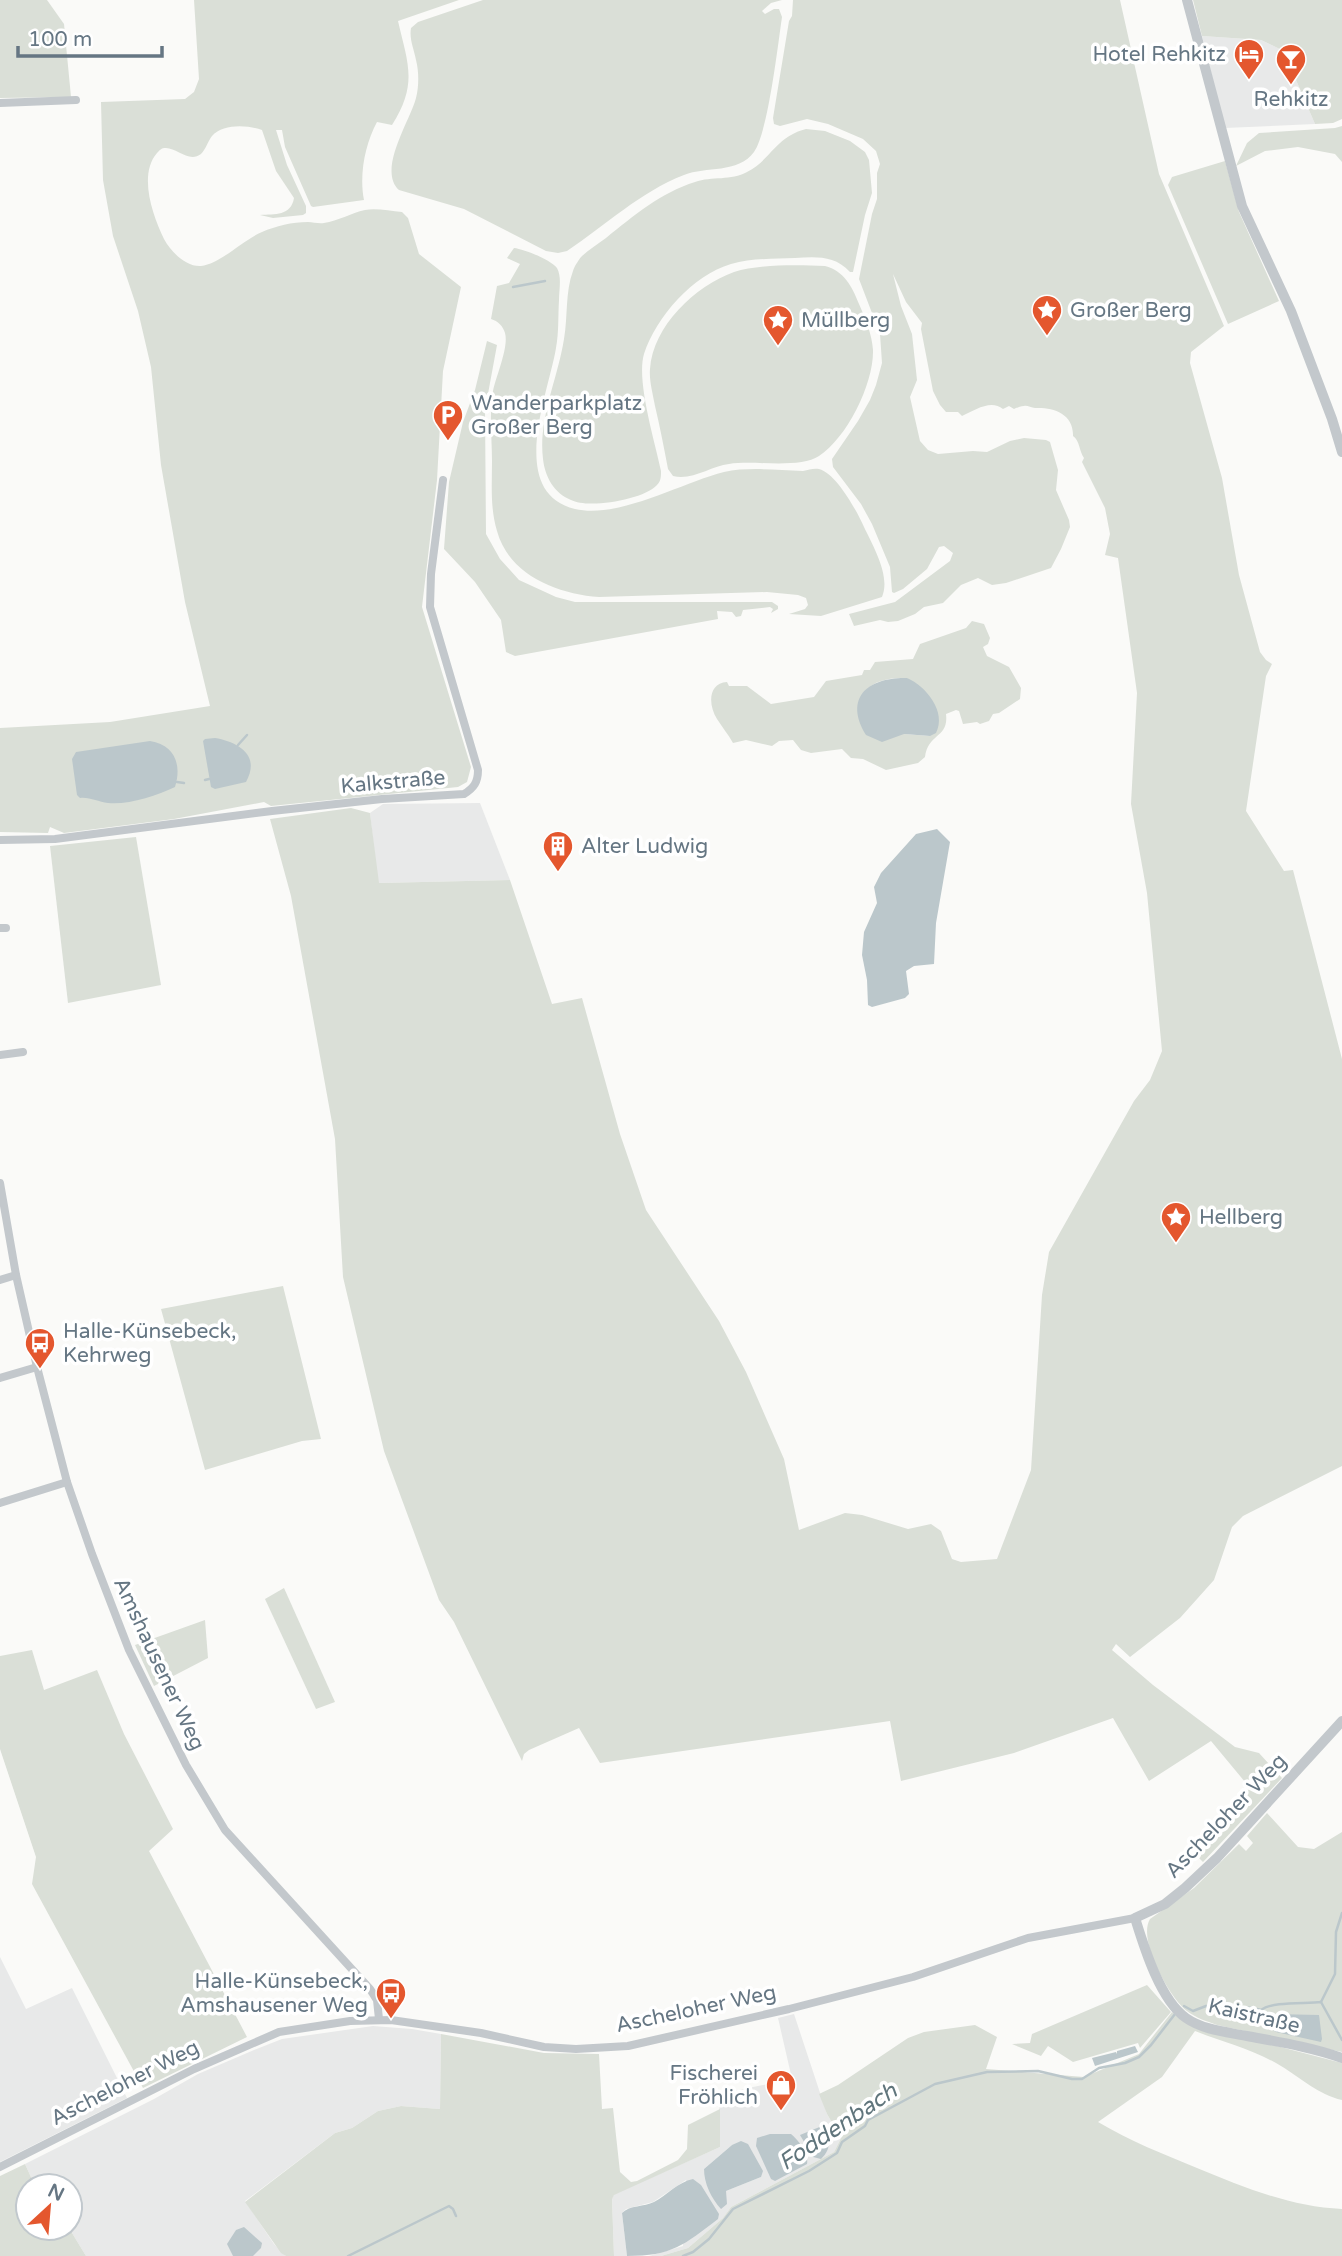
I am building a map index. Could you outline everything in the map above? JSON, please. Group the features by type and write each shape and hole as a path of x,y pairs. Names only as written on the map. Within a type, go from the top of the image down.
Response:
{"street":[{"path":"1187,0 1242,206 1291,311 1342,452"},
{"path":"0,103 76,100"},
{"name":"Kalkstraße","path":"0,840 55,839 272,811 382,799 464,794 470,790 475,784 478,770 430,607 431,574 443,480"},
{"path":"0,1055 23,1052"},
{"name":"Amshausener Weg","path":"0,1183 16,1275 67,1482 129,1650 186,1765 225,1830 370,1989 377,2000 379,2020"},
{"path":"0,1280 16,1275"},
{"path":"0,1378 37,1367"},
{"path":"0,1503 67,1482"},
{"name":"Ascheloher Weg","path":"0,2167 194,2068 279,2032 317,2025 379,2020 427,2024 544,2047 576,2049 628,2046 913,1977 1028,1938 1135,1918 1165,1904 1217,1858 1342,1721"},
{"name":"Kaistraße","path":"1135,1918 1151,1965 1163,1989 1186,2018 1215,2030 1303,2047 1342,2058"}],"shaded area":[{"path":"0,0 47,0 64,24 71,97 0,98"},
{"path":"194,0 459,0 398,21 407,62 408,85 400,111 392,125 377,122 369,140 363,170 364,200 311,206 285,147 282,130 276,130 287,165 306,206 306,213 273,218 260,215 286,211 294,198 276,171 262,130 243,126 229,127 217,132 197,156 161,149 151,162 148,184 152,207 164,239 175,254 195,266 208,264 255,236 278,226 302,222 324,223 374,209 402,212 408,218 419,254 461,287 443,371 437,480 422,607 471,767 467,782 458,787 271,806 264,802 174,819 64,833 50,827 48,833 0,832 0,728 110,722 210,706 185,602 161,465 151,367 138,311 113,236 103,180 101,102 185,99 194,92 199,79"},
{"path":"483,0 782,0 771,3 762,11 765,14 779,9 782,17 768,108 754,152 731,167 693,172 668,182 567,251 558,253 546,251 464,209 399,190 393,181 393,158 413,108 418,84 411,28 418,22"},
{"path":"793,0 1120,0 1159,174 1224,326 1191,352 1190,363 1222,478 1239,575 1260,652 1272,664 1266,676 1246,811 1284,871 1293,870 1342,1059 1342,1466 1243,1516 1232,1527 1214,1580 1180,1618 1130,1657 1116,1644 1112,1650 1235,1747 1259,1753 1282,1778 1203,1862 1192,1851 1250,1788 1211,1741 1149,1781 1113,1718 1014,1753 901,1781 890,1721 600,1763 579,1728 529,1750 522,1761 454,1622 439,1600 384,1451 343,1277 335,1139 291,896 270,819 351,808 370,813 379,883 510,880 552,1004 582,998 620,1134 646,1210 719,1321 746,1372 784,1459 799,1530 845,1513 862,1515 908,1529 931,1524 941,1531 952,1559 961,1562 997,1559 1031,1470 1042,1295 1049,1252 1134,1101 1150,1080 1162,1051 1147,893 1131,804 1137,693 1118,558 1105,555 1110,534 1105,508 1082,462 1084,458 1073,436 1070,422 1055,410 1026,406 1014,409 1009,406 1003,409 988,405 962,416 958,412 946,412 933,391 922,323 906,302 893,274 912,334 917,380 910,397 920,441 928,450 938,454 987,452 1010,441 1024,438 1050,442 1058,470 1056,490 1070,527 1051,568 992,585 978,578 961,585 943,603 924,607 898,621 880,620 854,626 849,614 895,602 950,561 953,553 944,546 939,547 927,569 903,589 892,592 890,567 872,524 861,504 833,467 832,459 870,400 882,363 880,334 859,279 877,199 877,173 880,164 876,151 863,139 828,124 807,119 780,126 774,124"},
{"path":"1193,0 1342,0 1342,119 1333,123 1315,124 1296,80 1299,67 1294,56 1261,40 1202,36"},
{"path":"1202,36 1261,40 1294,56 1299,67 1296,80 1315,124 1225,128"},
{"path":"1342,126 1342,162 1335,154 1298,147 1265,151 1236,166 1247,143 1259,133"},
{"path":"806,129 825,131 850,141 865,152 869,160 872,193 853,272 838,262 824,258 755,260 731,264 717,270 690,288 657,326 644,354 642,366 644,395 661,471 659,482 640,495 615,502 579,503 565,497 555,489 548,478 542,444 546,414 564,339 569,287 577,262 659,198 695,182 735,177 747,172 787,137"},
{"path":"1225,161 1239,212 1279,301 1228,324 1168,185 1172,177"},
{"path":"514,248 549,262 557,268 559,275 557,342 537,439 537,462 542,483 554,499 575,509 611,509 630,505 724,472 745,469 819,469 839,485 861,520 883,571 882,597 821,616 789,614 805,609 808,605 806,598 767,592 599,597 567,592 523,570 503,546 493,514 492,496 492,400 506,339 502,326 491,319 497,286 509,283 520,264 507,258"},
{"path":"767,266 825,266 842,275 850,285 868,326 873,350 869,378 849,423 829,448 811,460 729,464 687,477 673,476 668,469 650,374 653,353 668,323 705,287 734,272"},
{"path":"487,341 497,345 485,410 486,534 500,559 519,580 556,597 575,602 772,602 778,609 771,613 773,609 770,607 743,610 741,616 736,617 732,612 717,611 718,619 515,656 506,652 501,620 475,582 444,549 449,482"},
{"path":"972,621 984,624 990,638 988,644 983,647 987,656 1009,667 1021,688 1020,699 993,714 989,721 980,724 963,724 959,711 956,710 946,714 944,727 930,744 925,757 918,763 886,770 863,759 851,758 842,749 811,753 801,750 793,740 779,741 772,746 746,740 733,743 712,707 713,690 721,683 727,682 729,686 747,686 771,704 814,697 826,681 862,675 864,670 870,670 875,662 913,659 920,644 966,628","holes":["907,678 930,736 904,734 860,699 869,688 880,681"]},
{"path":"907,678 927,693 937,708 939,725 936,733 930,736 904,734 882,742 866,735 857,710 864,692 881,681"},
{"path":"215,738 232,743 245,751 251,764 246,782 215,789 211,787 203,741"},
{"path":"150,741 165,747 174,757 178,771 175,787 151,797 124,803 80,798 77,795 72,759 76,752"},
{"path":"480,803 510,880 378,883 370,813 383,804"},
{"path":"937,829 950,842 936,923 934,964 914,966 906,971 909,994 905,998 872,1007 868,1005 862,955 864,932 877,903 874,887 881,873 916,834"},
{"path":"136,837 161,985 68,1003 50,846"},
{"path":"283,1286 321,1439 302,1441 205,1470 161,1309"},
{"path":"284,1588 335,1702 316,1709 265,1599"},
{"path":"205,1620 208,1658 154,1686 135,1645"},
{"path":"32,1650 44,1690 97,1670 124,1734 173,1829 149,1851 247,2037 143,2088 32,1884 36,1857 0,1749 0,1656"},
{"path":"1267,1813 1298,1847 1314,1849 1342,1832 1342,2052 1217,2025 1198,2017 1187,2011 1172,1994 1152,1954 1147,1928 1150,1919 1194,1888 1239,1844 1246,1851 1253,1843 1247,1836"},
{"path":"0,1957 26,2009 72,1988 127,2098 0,2162"},
{"path":"1147,1985 1171,2012 1140,2048 1138,2043 1073,2062 1048,2046 1041,2056 1012,2044 1030,2043 1032,2034"},
{"path":"1172,2012 1184,2022 1342,2063 1342,2100 1318,2090 1261,2055 1195,2031 1162,2077 1098,2122 1147,2147 1250,2189 1304,2204 1342,2209 1342,2256 661,2256 688,2248 723,2218 731,2207 834,2152 841,2138 819,2094 838,2085 908,2038 924,2032 975,2025 997,2037 986,2069 1084,2077 1139,2054"},
{"path":"794,2014 827,2114 841,2138 834,2152 731,2207 723,2218 688,2248 661,2256 649,2256 683,2246 686,2180 653,2202 626,2209 622,2213 627,2256 614,2256 614,2194 720,2147 719,2094 792,2079 778,2018","holes":["732,2145 761,2177 726,2191 725,2196 709,2191 704,2169"]},
{"path":"1274,2014 1319,2015 1321,2042 1276,2032 1273,2030"},
{"path":"373,2026 441,2034 440,2109 401,2106 378,2111 352,2128 335,2133 245,2201 274,2244 286,2256 86,2256 78,2242 84,2242 84,2172 29,2172 25,2164 198,2074 282,2039"},
{"path":"441,2034 544,2053 599,2054 602,2109 613,2108 620,2172 631,2182 678,2160 687,2149 688,2125 720,2109 720,2147 614,2195 614,2256 286,2256 281,2253 245,2202 335,2133 352,2128 378,2111 401,2106 440,2109"},
{"path":"1135,2046 1138,2052 1095,2066 1092,2058 1116,2052 1117,2054 1117,2051"},
{"path":"822,2126 829,2143 821,2159 813,2157 800,2135"},
{"path":"770,2134 791,2134 805,2152 807,2164 775,2181 771,2179 756,2146 757,2138"},
{"path":"741,2141 748,2144 763,2171 761,2177 726,2191 727,2204 721,2209 709,2190 704,2169 732,2145"},
{"path":"25,2164 29,2172 14,2172 14,2242 78,2242 86,2256 0,2256 0,2176"},
{"path":"693,2179 701,2185 719,2214 718,2219 677,2247 655,2254 627,2256 622,2213 654,2202"},
{"path":"244,2227 262,2243 261,2248 253,2256 233,2256 227,2244 236,2230"}],"waterway":[{"path":"513,287 545,281"},
{"path":"238,745 247,735"},
{"path":"205,780 209,779"},
{"path":"177,782 184,783"},
{"path":"1321,2002 1335,1974 1336,1932 1342,1913"},
{"name":"Foddenbach","path":"1184,2006 1193,2011 1206,2006 1218,2009 1246,2007 1261,2010 1281,2004 1321,2002 1342,2040"},
{"name":"Foddenbach","path":"683,2256 693,2252 709,2239 733,2209 809,2171 837,2153 842,2142 865,2126 868,2120 935,2084 987,2072 1038,2071 1082,2079 1099,2068 1139,2057 1175,2014"},
{"path":"348,2256 449,2206 456,2216"}],"place":[{"name":"Hotel Rehkitz","path":"1249,81"},
{"name":"Rehkitz","path":"1291,86"},
{"name":"Großer Berg","path":"1047,337"},
{"name":"Müllberg","path":"778,347"},
{"name":"Wanderparkplatz Großer Berg","path":"448,442"},
{"name":"Alter Ludwig","path":"558,873"},
{"name":"Hellberg","path":"1176,1244"},
{"name":"Halle-Künsebeck, Kehrweg","path":"40,1370"},
{"name":"Halle-Künsebeck, Amshausener Weg","path":"391,2020"},
{"name":"Fischerei Fröhlich","path":"781,2112"}]}
